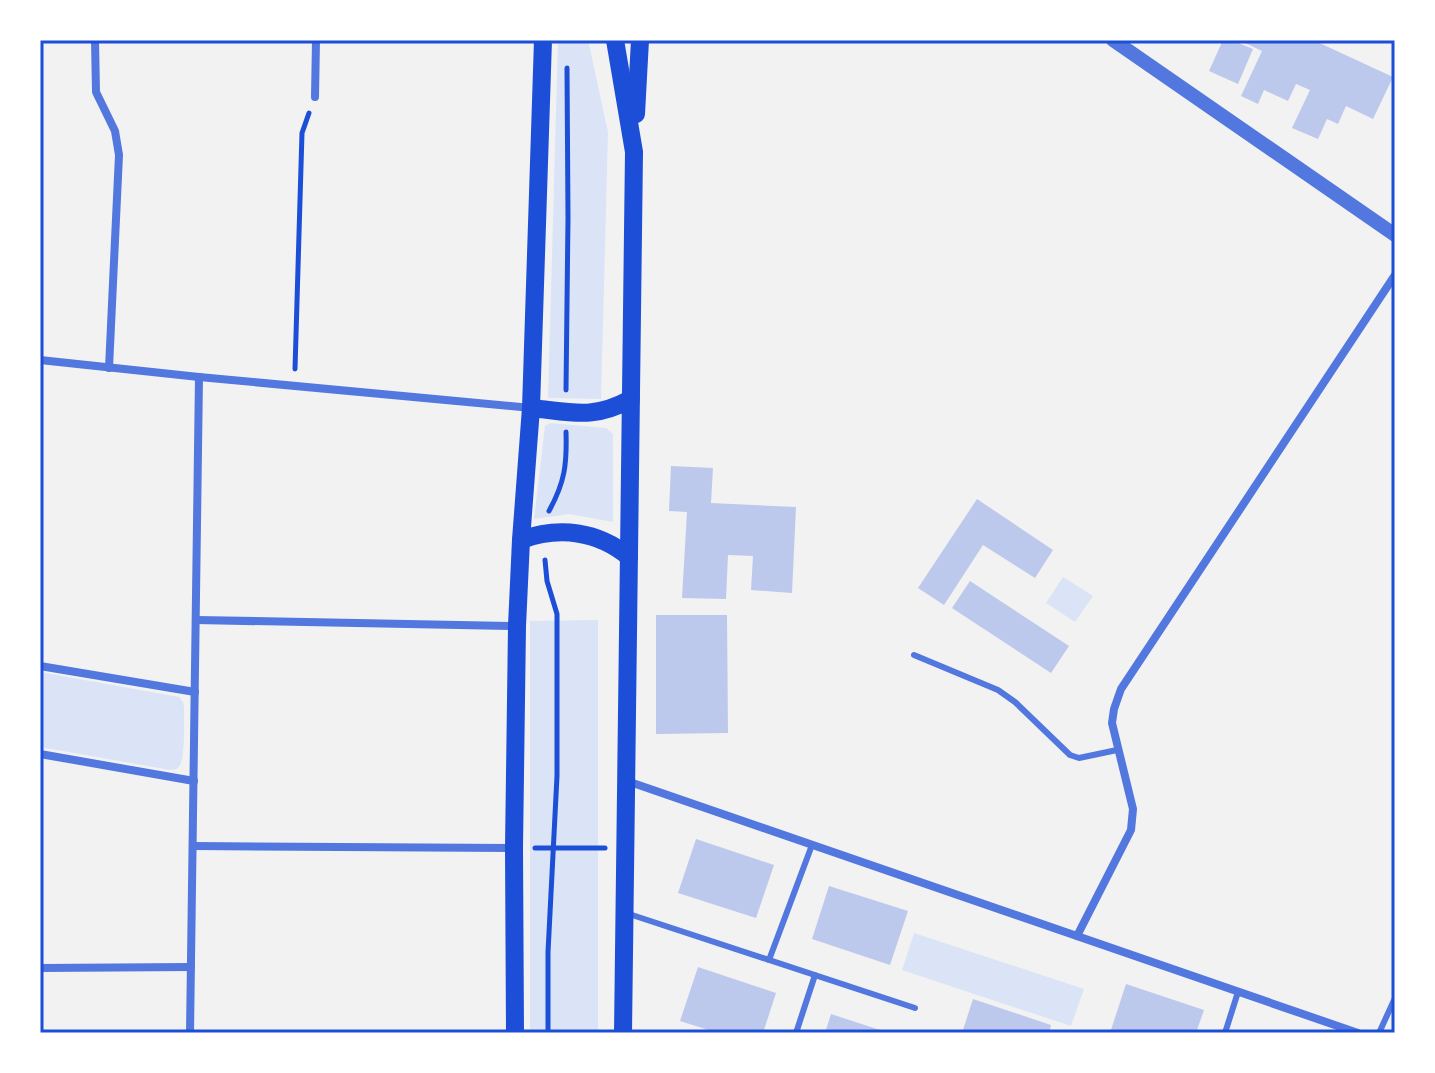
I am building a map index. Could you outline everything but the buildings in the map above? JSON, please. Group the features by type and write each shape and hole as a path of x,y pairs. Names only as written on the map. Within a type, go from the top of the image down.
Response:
{"main road":[{"path":"515,1033 517,626 531,408 543,40"},
{"path":"615,40 634,152"},
{"path":"623,1033 634,152 640,40"},
{"path":"531,408 600,413 631,399"},
{"path":"521,540 543,534 575,532 605,541 629,557"}],"street":[{"path":"95,40 96,92 115,131 119,155 109,368"},
{"path":"315,97 316,40"},
{"path":"1113,40 1395,235"},
{"path":"1077,936 1131,830 1133,809 1112,723 1121,689 1395,275"},
{"path":"40,360 531,408"},
{"path":"190,1033 199,377"},
{"path":"196,620 517,626"},
{"path":"40,666 195,692"},
{"path":"40,754 194,781"},
{"path":"626,781 1358,1033"},
{"path":"193,846 514,848"},
{"path":"40,968 191,967"}],"lane":[{"path":"914,655 998,690 1015,702 1070,755 1079,758 1117,750"},
{"path":"769,960 812,845"},
{"path":"625,912 915,1008"},
{"path":"796,1033 815,975"},
{"path":"1225,1033 1238,992"},
{"path":"1379,1033 1395,998"}],"path":[{"path":"295,386 302,133 315,97"},
{"path":"514,848 626,847"}],"shaded area":[{"path":"558,40 588,40 608,132 601,399 548,398"},
{"path":"550,423 606,428 613,434 613,522 569,514 534,519 545,426"},
{"path":"1063,577 1093,596 1075,622 1046,603"},
{"path":"598,620 598,1033 530,1033 530,621"},
{"path":"40,672 179,697 184,707 184,728 179,767 170,770 40,747"},
{"path":"914,933 1084,989 1071,1026 902,970"}]}
